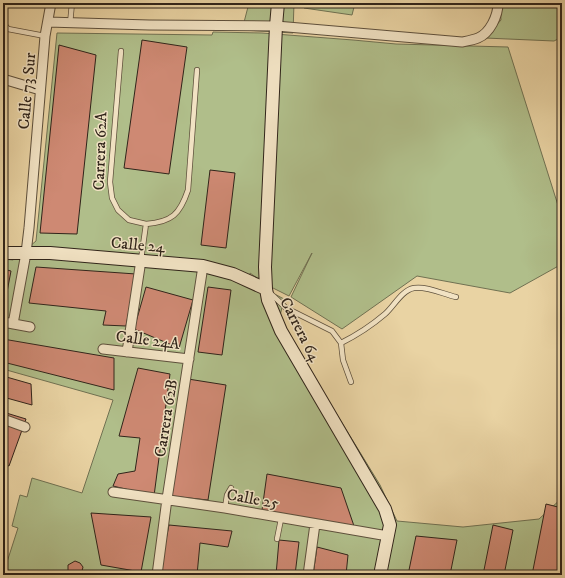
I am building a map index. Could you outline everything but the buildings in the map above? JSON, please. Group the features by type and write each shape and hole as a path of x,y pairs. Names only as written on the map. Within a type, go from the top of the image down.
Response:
{"street":[{"name":"Calle 73 Sur","path":"13,324 26,253 45,36 51,3"},
{"name":"Carrera 64","path":"278,3 265,267 266,289 272,310 281,331 385,509 390,525 380,575"},
{"path":"48,22 70,24 276,26 462,42 478,38 486,32 496,17 498,3"},
{"path":"3,79 40,90"},
{"name":"Calle 24","path":"3,253 50,253 203,266 233,274 266,289"},
{"path":"127,352 141,260"},
{"name":"Carrera 62B","path":"157,575 167,499 203,266"},
{"path":"3,322 30,327"},
{"name":"Calle 24A","path":"103,349 189,359"},
{"path":"3,419 25,427"},
{"name":"Calle 25","path":"113,492 225,508 281,519 388,536"},
{"path":"308,575 315,524"}],"lane":[{"path":"70,24 72,3"},
{"path":"3,23 8,29 45,36"},
{"name":"Carrera 62A","path":"121,51 110,182 111,193 118,210 129,220 146,224"},
{"path":"141,260 146,224 160,223 171,218 183,205 188,190 197,70"},
{"path":"341,343 368,327 385,314 402,296 413,288 422,288 456,297"},
{"path":"266,289 286,308 332,331 341,343 343,360 351,382"},
{"path":"225,508 227,495 231,488"},
{"path":"277,539 281,519"}],"green space":[{"path":"249,3 294,3 293,33 242,30"},
{"path":"306,3 355,3 352,15 304,8"},
{"path":"501,3 562,3 562,37 554,41 485,38 501,20"},
{"path":"213,32 262,33 396,44 508,47 562,218 562,264 510,293 417,276 342,329 291,297 312,253 289,296 267,285 250,273 250,281 284,299 279,320 380,485 397,521 463,527 539,519 562,498 562,575 8,575 7,562 18,528 12,526 20,495 27,497 32,478 82,493 113,400 3,369 3,259 13,260 36,241 57,33 212,35"}]}
